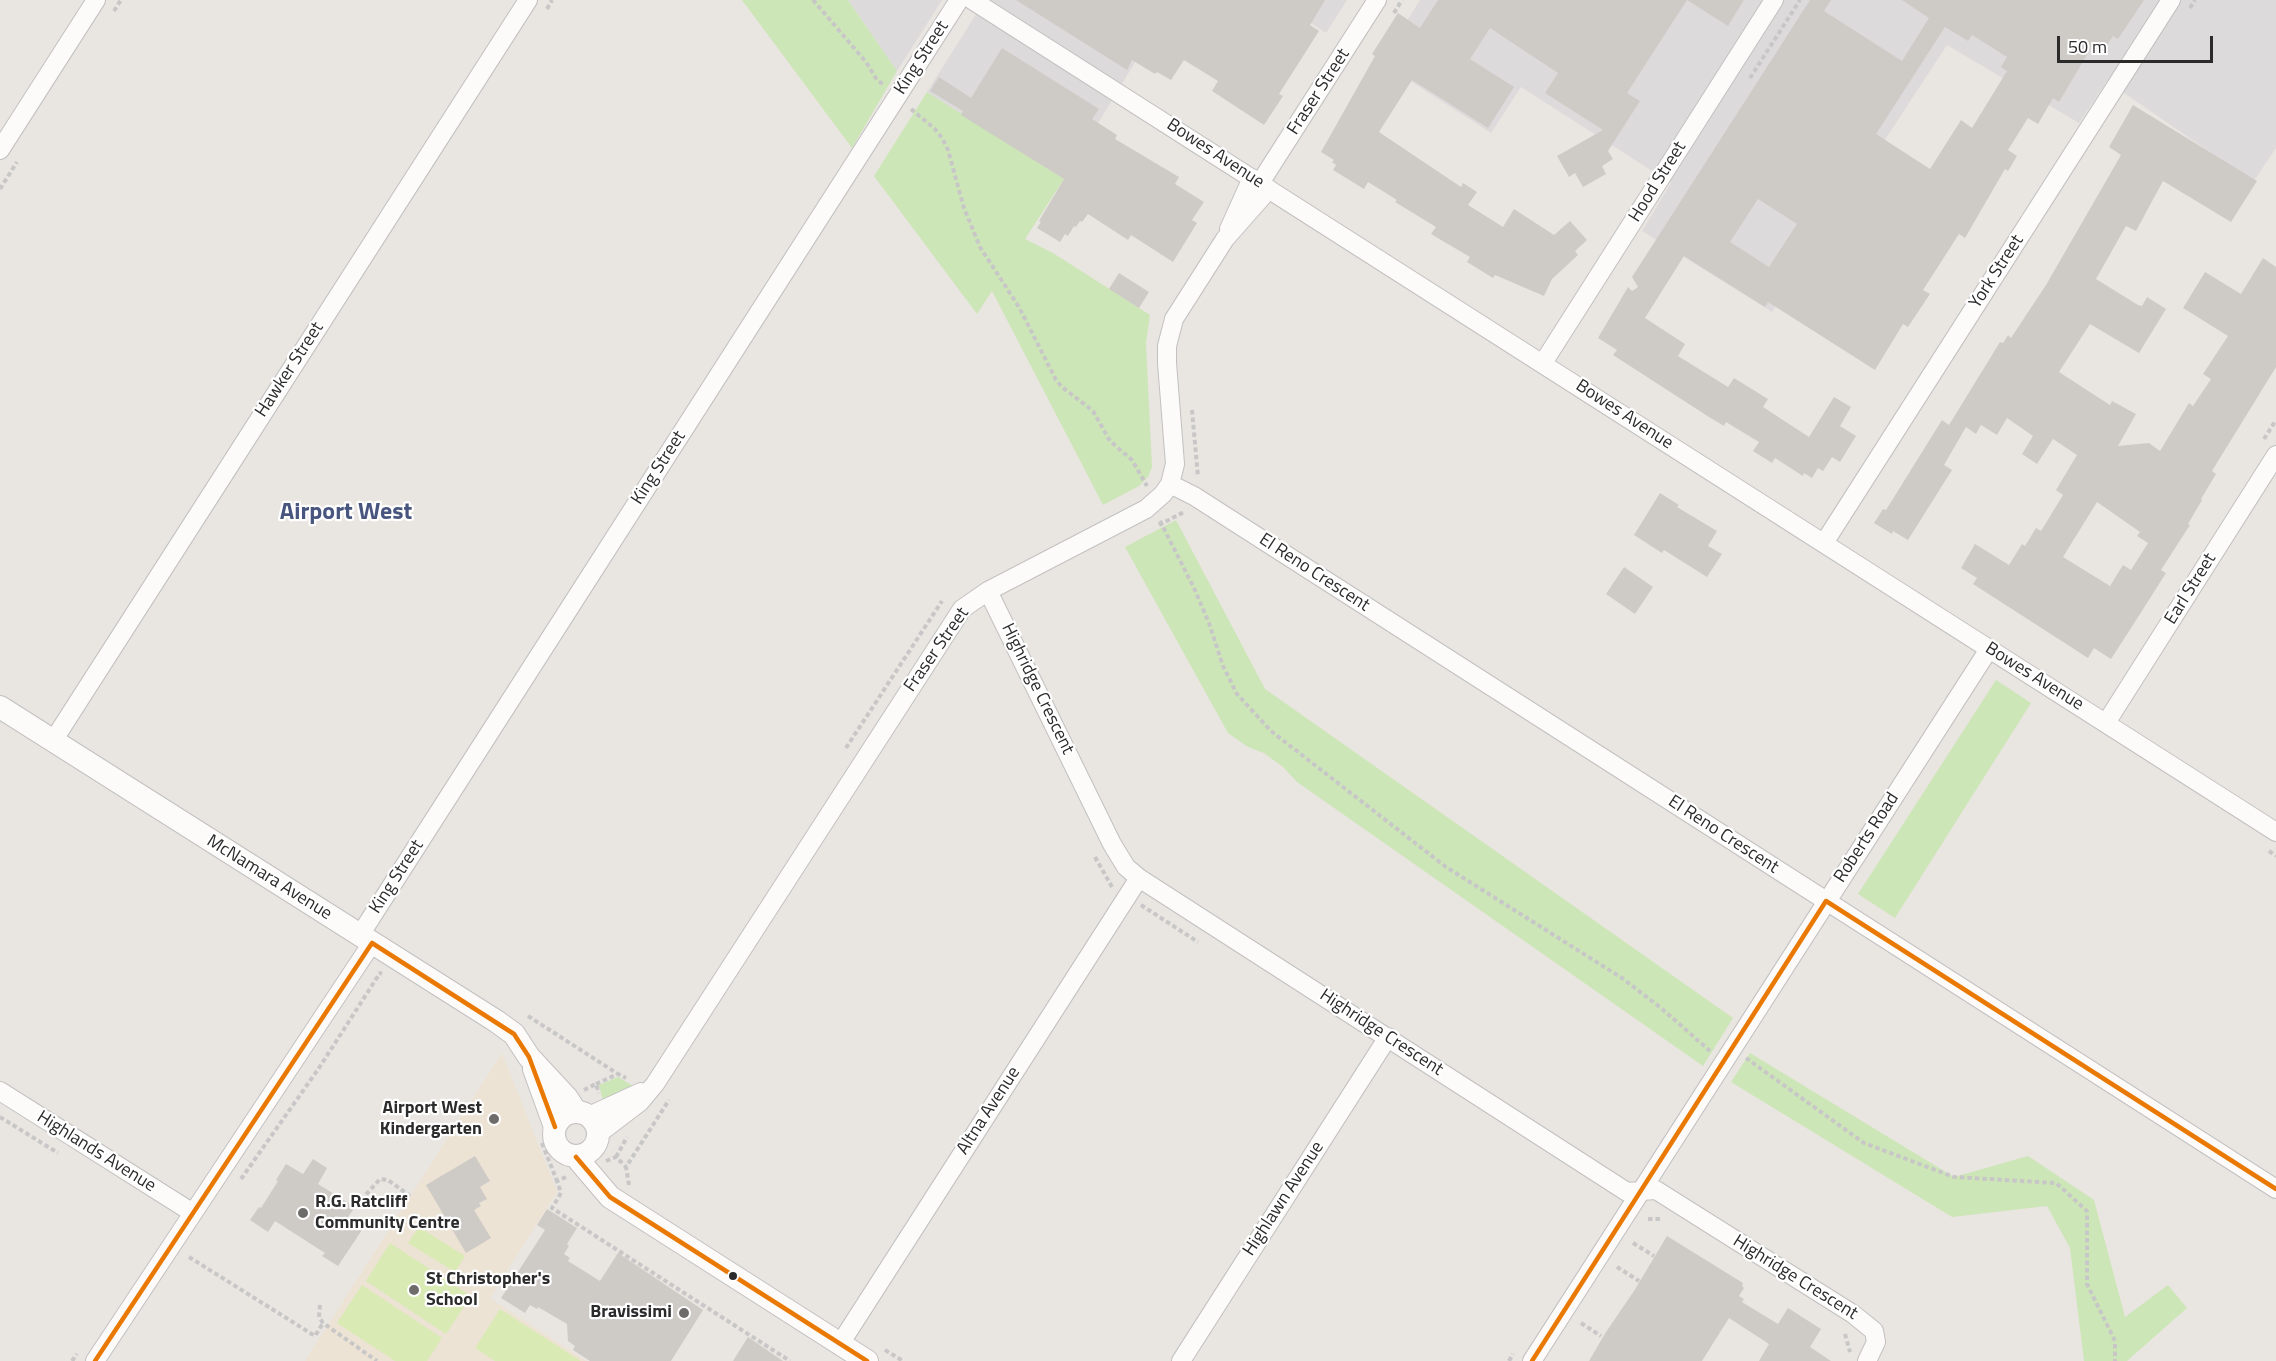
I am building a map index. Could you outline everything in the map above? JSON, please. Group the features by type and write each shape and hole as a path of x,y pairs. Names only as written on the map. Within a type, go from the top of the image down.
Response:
{"street":[{"path":"0,150 96,0"},
{"name":"Hawker Street","path":"53,741 528,0"},
{"name":"King Street","path":"95,1361 193,1213 959,0"},
{"name":"Bowes Avenue","path":"972,0 2276,832"},
{"name":"Fraser Street","path":"589,1142 655,1084 962,609 988,591 1156,502 1170,484 1175,464 1167,363 1170,332 1179,310 1377,0"},
{"name":"Hood Street","path":"1543,363 1774,0"},
{"name":"York Street","path":"1824,543 2171,0"},
{"name":"Earl Street","path":"2106,723 2276,455"},
{"name":"El Reno Crescent","path":"1170,484 1194,496 2276,1189"},
{"name":"Highridge Crescent","path":"988,591 1112,844 1126,867 1139,878 1626,1192 1656,1190 1868,1324 1874,1331 1876,1342 1859,1361"},
{"name":"Roberts Road","path":"1533,1361 1989,649"},
{"name":"McNamara Avenue","path":"0,707 514,1034 529,1057 567,1098 589,1142 610,1197 845,1335 867,1361"},
{"name":"Altna Avenue","path":"845,1335 1139,878"},
{"name":"Highlawn Avenue","path":"1181,1361 1388,1037"},
{"name":"McNamara Avenue","path":"529,1057 555,1127 555,1141 558,1147 563,1152 589,1142"},
{"name":"Highlands Avenue","path":"0,1091 193,1213"},
{"path":"555,1127 562,1117 589,1142"}],"path":[{"path":"813,0 860,55 877,80 935,129 942,138 948,150 964,208 976,238 1019,307 1056,380 1093,411 1114,446 1132,460 1156,502 1160,524 1194,588 1223,666 1237,694 1271,731 1446,867 1552,933 1642,993 1713,1053 1732,1048 1864,1143 1954,1177 2056,1183 2087,1211 2087,1284 2115,1341 2115,1361"},
{"path":"906,121 919,101"},
{"path":"1150,529 1188,509 1194,496 1198,475 1192,407"},
{"path":"1094,854 1109,886 1203,945"},
{"path":"237,1185 297,1100 380,973 390,980"},
{"path":"626,1167 671,1097"},
{"path":"630,1185 626,1167 616,1157 589,1142 557,1181 561,1193 552,1208 790,1361"},
{"path":"361,1200 380,1179 388,1180 410,1196"},
{"path":"1648,1219 1661,1217 1670,1223"},
{"path":"1633,1242 1654,1256"},
{"path":"183,1266 194,1249"},
{"path":"189,1257 315,1336 323,1323"},
{"path":"1617,1267 1639,1281"},
{"path":"320,1305 319,1317 323,1323 377,1361"},
{"path":"1581,1323 1600,1336"},
{"path":"1837,1329 1846,1335 1859,1361"},
{"path":"845,1335 903,1361"}],"shaded area":[{"path":"848,0 942,0 897,71"},
{"path":"985,0 1173,0 1064,179 927,92"},
{"path":"1276,0 1347,0 1326,33"},
{"path":"1420,0 2276,0 2276,148 2253,182 2107,81 2079,123 1947,45 1772,312 1642,231 1671,183 1521,87 1491,133 1381,62"},
{"path":"502,1053 557,1192 490,1298 586,1361 305,1361"}],"green space":[{"path":"742,0 848,0 897,71 852,148"},
{"path":"927,92 1064,179 1025,239 1053,253 1150,315 1146,343 1152,467 1148,477 1139,486 1103,505 992,291 977,314 874,176"},
{"path":"1176,520 1265,689 1733,1018 1703,1066 1297,782 1283,767 1264,753 1248,747 1228,733 1125,547"},
{"path":"1996,680 2031,703 1895,918 1858,894"},
{"path":"1750,1053 1954,1177 2028,1156 2094,1200 2125,1317 2168,1285 2187,1308 2127,1361 2084,1361 2070,1248 2047,1206 1952,1217 1731,1082"},
{"path":"618,1077 635,1087 603,1101 599,1085"},
{"path":"419,1227 465,1256 455,1272 408,1243"},
{"path":"390,1243 471,1296 446,1334 366,1281"},
{"path":"362,1285 442,1338 427,1361 395,1361 337,1323"},
{"path":"500,1309 581,1361 495,1361 475,1348"}],"building":[{"path":"1016,0 1325,0 1310,25 1319,31 1279,94 1283,96 1264,125 1212,91 1218,81 1184,60 1171,80 1157,72 1155,74 1132,60 1127,70"},
{"path":"1438,0 1687,0 1627,93 1640,101 1608,151 1613,159 1602,166 1606,174 1583,187 1575,173 1569,177 1557,156 1603,130 1545,93 1558,73 1490,28 1470,59 1514,87 1488,128 1412,80 1379,132 1461,187 1463,183 1477,192 1468,205 1503,227 1514,209 1554,235 1570,221 1587,240 1575,251 1578,255 1552,279 1544,296 1495,275 1493,278 1467,262 1470,257 1431,234 1436,227 1368,182 1364,189 1333,170 1336,165 1332,162 1334,160 1321,152 1375,56 1372,54 1398,13 1420,28"},
{"path":"1687,0 1744,0 1728,26"},
{"path":"1810,0 1831,0 1824,11 1902,61 1929,18 1902,0 2144,0 2118,39 2113,36 2101,54 2091,48 2059,102 2053,98 2038,124 2028,118 2008,150 2017,156 2008,171 2005,169 1965,238 1959,234 1923,290 1930,294 1908,327 1903,324 1875,370 1768,302 1765,307 1684,256 1645,318 1685,344 1678,356 1728,387 1734,378 1768,399 1763,407 1809,437 1834,397 1851,407 1840,426 1856,436 1840,462 1832,457 1823,471 1818,468 1812,478 1804,473 1803,476 1775,458 1772,463 1753,451 1759,442 1726,422 1724,426 1613,355 1617,350 1598,338 1628,287 1632,291 1638,287 1632,277","holes":["1945,27 1968,41 1972,35 2007,57 2001,67 2007,71 1972,128 1961,120 1930,169 1876,134","1758,199 1797,224 1769,267 1730,242"]},
{"path":"1002,48 1099,109 1092,119 1117,135 1115,139 1179,177 1175,184 1204,202 1192,220 1197,223 1173,262 1131,235 1128,240 1088,214 1082,222 1074,226 1068,236 1065,234 1060,242 1037,228 1064,179 961,115 963,111 930,91 939,77 971,98"},
{"path":"2133,105 2257,181 2231,222 2163,181 2136,231 2126,226 2096,279 2138,305 2142,306 2147,297 2166,309 2139,353 2090,324 2059,372 2110,405 2112,401 2136,414 2118,446 2149,443 2160,451 2189,403 2193,406 2211,379 2203,374 2228,336 2183,308 2205,272 2241,294 2263,258 2276,267 2276,367 2212,471 2216,474 2188,524 2190,525 2161,570 2166,573 2111,659 2094,648 2088,658 1973,584 1977,578 1961,568 1975,544 2009,565 2022,544 2025,546 2036,528 2041,531 2063,495 2056,490 2077,455 2053,439 2037,464 2022,454 2033,436 2007,418 1997,435 1981,425 1976,434 1966,427 1944,465 1952,470 1908,540 1874,523 1883,509 1886,510 1942,420 1949,425 2000,342 2003,343 2008,335 2011,338 2046,285 2121,155 2109,147","holes":["2097,502 2140,532 2137,536 2148,543 2131,570 2123,565 2110,586 2063,557"]},
{"path":"1119,273 1149,292 1139,308 1109,289"},
{"path":"1660,493 1679,505 1677,507 1717,531 1708,546 1722,554 1707,577 1664,550 1662,553 1634,535"},
{"path":"1624,567 1653,587 1635,614 1606,594"},
{"path":"475,1156 490,1181 480,1187 487,1199 479,1203 481,1206 474,1210 491,1238 466,1253 426,1185"},
{"name":"R.G. Ratcliff Community Centre","path":"313,1159 327,1168 318,1184 355,1207 348,1217 364,1227 338,1266 322,1256 325,1253 275,1221 268,1232 250,1220 259,1207 261,1208 286,1164 303,1174"},
{"path":"547,1209 577,1228 564,1254 570,1258 568,1261 600,1281 618,1253 703,1310 671,1361 590,1361 573,1350 575,1346 568,1341 567,1324 538,1307 537,1309 530,1305 525,1313 501,1298 545,1230 537,1225"},
{"path":"1667,1236 1743,1283 1744,1288 1739,1296 1744,1299 1742,1302 1778,1324 1788,1308 1821,1329 1810,1347 1831,1361 1759,1361 1769,1344 1729,1318 1702,1361 1589,1361"},
{"path":"748,1337 783,1361 733,1361"}],"transit line":[{"path":"1826,901 2276,1189"},
{"path":"1532,1361 1826,901"},
{"path":"372,943 514,1034 529,1057 555,1127"},
{"path":"95,1361 372,943"},
{"path":"576,1157 610,1197 867,1361"}],"place":[{"name":"Airport West Kindergarten","path":"494,1119"},
{"name":"R.G. Ratcliff Community Centre","path":"303,1213"},
{"name":"St Christopher's School","path":"414,1290"},
{"name":"Bravissimi","path":"684,1313"}],"district":[{"name":"Airport West","path":"346,513"}]}
